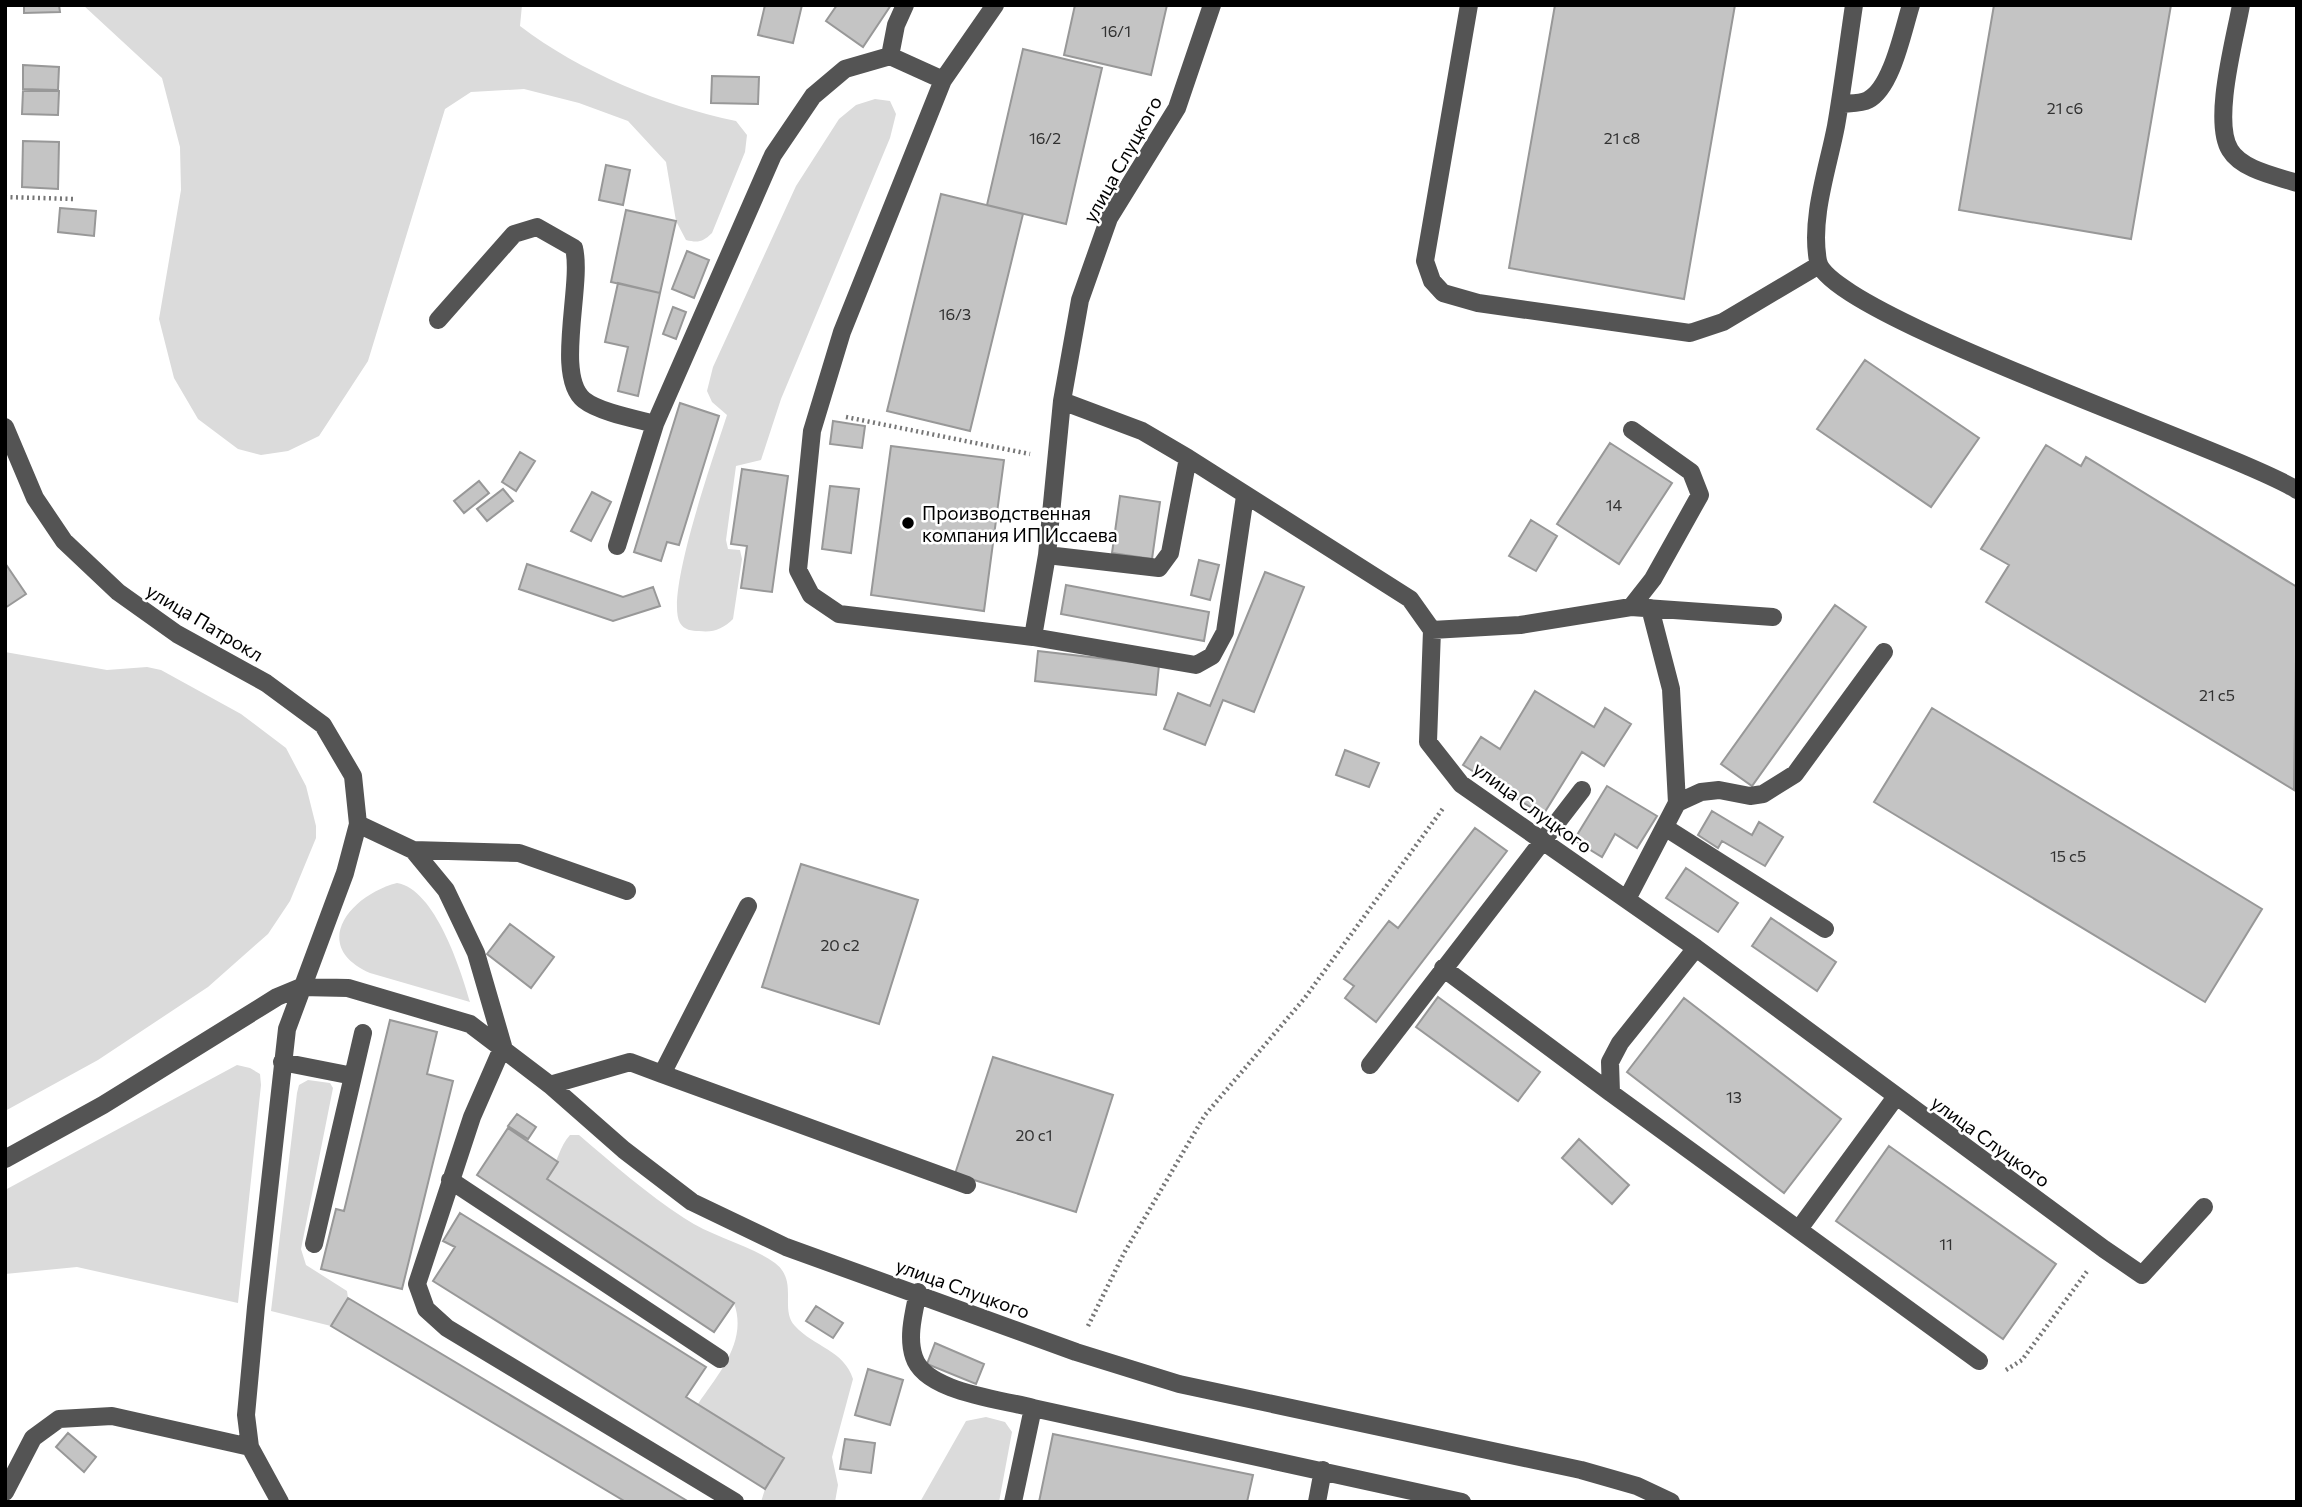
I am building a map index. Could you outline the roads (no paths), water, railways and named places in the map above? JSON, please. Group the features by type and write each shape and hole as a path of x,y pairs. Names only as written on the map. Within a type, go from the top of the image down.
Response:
{"street":[{"path":"890,56 896,25 905,5"},
{"path":"995,5 943,80 842,332 816,411 798,570 811,595 839,614 1033,637 1196,665 1212,656 1225,632 1245,496"},
{"name":"улица Слуцкого","path":"1033,637 1046,555 1062,401 1080,300 1109,218 1177,108 1212,5"},
{"path":"1469,5 1425,261 1432,281 1443,293 1478,303 1690,333 1723,322 1819,265"},
{"path":"1854,5 1840,104 1816,231 1819,265 1837,285 1963,351 2113,410 2297,489"},
{"path":"1840,104 1867,101 1881,88 1892,66 1910,5"},
{"path":"2241,5 2222,124 2230,151 2254,169 2297,183"},
{"path":"617,546 655,424 773,155 824,84 845,69 890,56 943,80"},
{"path":"438,320 514,234 537,228 574,248 578,266 569,364 574,386 584,400 627,417 655,424"},
{"path":"1062,401 1142,431 1188,458 1410,599 1432,630 1520,625 1632,607 1773,617"},
{"name":"улица Патрокл","path":"5,427 35,498 64,541 128,599 177,634 267,683 323,725 353,776 358,824"},
{"path":"1632,430 1691,472 1700,495 1653,579 1632,607"},
{"path":"1046,555 1159,568 1170,553 1188,458"},
{"path":"1627,899 1677,803 1671,689 1650,608"},
{"name":"улица Слуцкого","path":"1432,630 1428,742 1461,784 1696,948 1895,1098 2142,1275 2204,1206"},
{"path":"1677,803 1701,792 1719,790 1750,796 1763,794 1796,774 1884,652"},
{"path":"1370,1065 1582,790"},
{"path":"280,1502 250,1447 246,1415 282,1062 287,1030 345,873 358,824 414,850 519,853 627,891"},
{"path":"1666,828 1825,929"},
{"path":"414,850 446,890 476,953 503,1046 488,1076 450,1180 417,1284 426,1309 447,1328 735,1502"},
{"path":"662,1074 748,906"},
{"path":"1611,1093 1610,1062 1620,1043 1696,948"},
{"path":"1443,968 1979,1361"},
{"path":"5,1159 103,1105 277,997 301,987"},
{"name":"улица Слуцкого","path":"301,987 348,988 470,1024 503,1046 624,1150 692,1202 786,1247 1076,1352 1179,1384 1581,1470 1637,1486 1671,1502"},
{"path":"314,1244 363,1033"},
{"path":"282,1062 353,1076"},
{"path":"550,1085 630,1062 967,1185"},
{"path":"1799,1229 1895,1098"},
{"path":"450,1180 720,1359"},
{"path":"918,1293 912,1326 913,1355 921,1373 938,1384 1033,1408 1462,1502"},
{"path":"1013,1502 1033,1408"},
{"path":"5,1492 33,1438 59,1419 112,1416 250,1447"},
{"path":"1317,1502 1323,1470"}],"place":[{"name":"Производственная компания ИП Иссаева","path":"908,523"}]}
